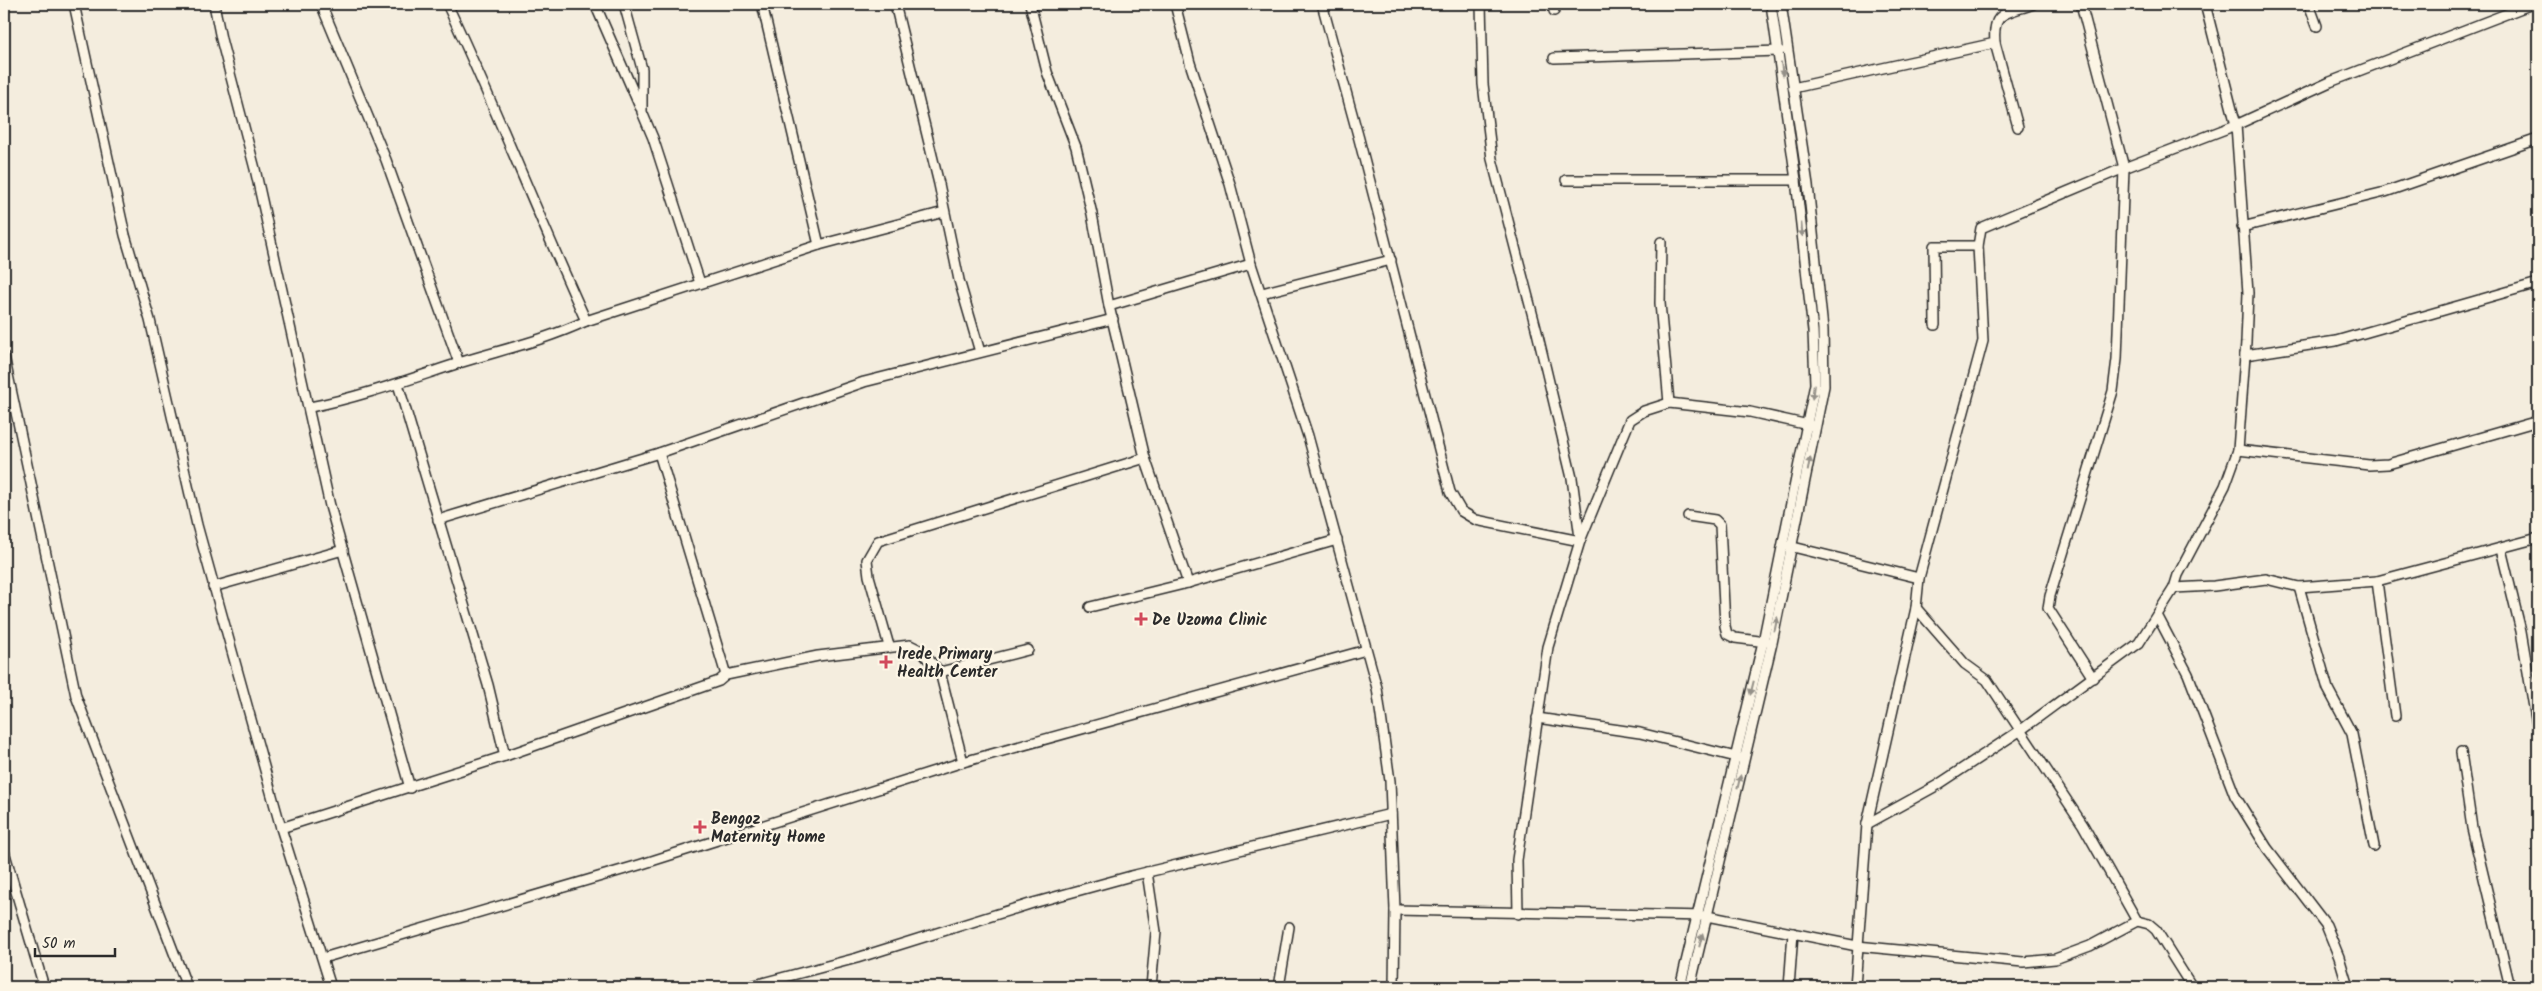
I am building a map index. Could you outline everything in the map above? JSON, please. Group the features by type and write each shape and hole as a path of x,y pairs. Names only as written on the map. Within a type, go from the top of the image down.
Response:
{"street":[{"path":"74,4 125,235 150,320 197,525 282,828 331,987"},
{"path":"214,4 221,39 255,169 310,407 330,506 410,788"},
{"path":"321,4 386,160 459,363"},
{"path":"447,4 586,321"},
{"path":"594,4 653,138 700,283"},
{"path":"624,4 642,69 642,112"},
{"path":"762,4 819,246"},
{"path":"895,4 959,280 980,352"},
{"path":"1030,4 1047,72 1076,147 1092,214 1109,306 1145,458 1188,583"},
{"path":"1175,4 1190,63 1223,159 1252,264 1308,436 1377,688 1390,781 1395,910 1394,987"},
{"path":"1322,4 1391,260 1450,492 1461,511 1476,520 1580,541"},
{"path":"1481,4 1483,84 1492,159 1537,332 1572,478 1580,541"},
{"path":"1771,4 1780,52 1813,339 1815,384 1812,426"},
{"path":"1690,987 1744,760 1812,426 1824,386 1823,329 1808,184 1781,4"},
{"path":"2018,127 1995,43 1993,26 1996,20 2004,14 2033,4"},
{"path":"2082,4 2124,168 2116,375 2048,608 2093,678"},
{"path":"1867,824 1936,786 2022,730 2140,643 2174,588 2178,575 2225,486 2238,450 2248,293 2236,124 2206,4"},
{"path":"2309,4 2317,26"},
{"path":"1855,987 1856,946 1867,824 1916,608 1919,578 1983,341 1978,246 1981,228 2124,168 2236,124 2330,82 2532,4"},
{"path":"1793,88 1995,43"},
{"path":"1554,58 1780,52"},
{"path":"2242,227 2385,192 2538,139"},
{"path":"1566,180 1796,180"},
{"path":"310,407 398,384 459,363 526,345 586,321 819,246 944,212"},
{"path":"1661,242 1660,303 1669,403"},
{"path":"1935,325 1934,246 1978,246"},
{"path":"1262,293 1391,260"},
{"path":"1109,306 1252,264"},
{"path":"2245,355 2336,341 2538,283"},
{"path":"438,520 659,453 864,382 1113,319"},
{"path":"4,356 76,696 187,987"},
{"path":"398,384 488,685 505,756"},
{"path":"1518,914 1516,860 1548,646 1580,541 1630,420 1644,411 1669,403 1750,412 1812,426"},
{"path":"2238,450 2369,465 2388,464 2538,421"},
{"path":"659,453 726,675"},
{"path":"889,646 869,576 867,560 878,541 1145,458"},
{"path":"1688,516 1715,520 1720,525 1727,634 1735,638 1768,642"},
{"path":"2174,588 2214,586 2266,579 2299,587 2377,581 2501,550 2538,538"},
{"path":"1090,607 1188,583 1337,540"},
{"path":"1788,546 1919,578"},
{"path":"213,586 343,550"},
{"path":"2501,550 2520,630 2538,731"},
{"path":"2377,581 2395,716"},
{"path":"2299,587 2328,688 2352,734 2374,846"},
{"path":"1916,608 1965,664 1987,680 2022,730 2083,825 2137,921"},
{"path":"2157,615 2188,674 2235,796 2267,848 2326,925 2339,957 2348,987"},
{"path":"1680,987 1735,756 1768,642"},
{"path":"282,828 505,756 719,681 726,675 818,656 889,646 910,645 920,650 940,672 963,762"},
{"path":"940,672 1028,650"},
{"path":"323,958 639,865 963,762 1366,650"},
{"path":"1537,718 1640,733 1735,756 1744,760"},
{"path":"2461,752 2472,828 2510,987"},
{"path":"747,987 857,958 1033,903 1148,872 1391,814"},
{"path":"4,851 44,987"},
{"path":"1148,872 1156,932 1151,987"},
{"path":"1395,910 1518,914 1707,916 1856,946 2023,962 2055,960 2090,946 2137,921 2148,924 2156,930 2192,987"},
{"path":"1279,987 1289,927"},
{"path":"1790,987 1792,933"}],"place":[{"name":"De Uzoma Clinic","path":"1141,619"},
{"name":"Irede Primary Health Center","path":"886,662"},
{"name":"Bengoz Maternity Home","path":"700,827"}]}
